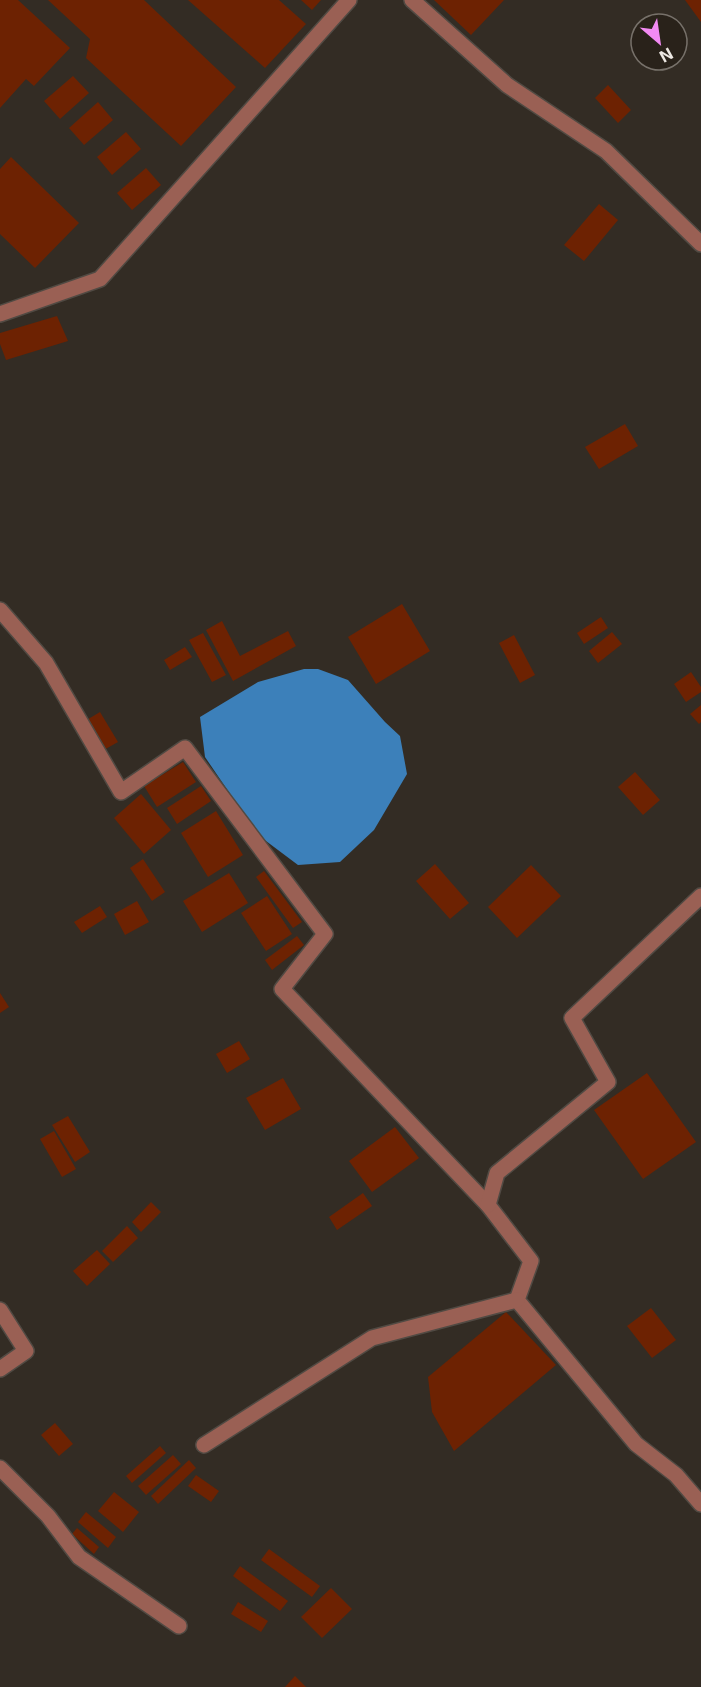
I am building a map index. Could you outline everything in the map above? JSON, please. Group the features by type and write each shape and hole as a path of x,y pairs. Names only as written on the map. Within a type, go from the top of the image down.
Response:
{"street":[{"path":"0,314 100,279 349,0"},
{"path":"412,0 507,85 606,151 701,244"},
{"path":"0,610 46,663 121,792 185,748 325,934 282,989 488,1205 531,1261 517,1300"},
{"path":"488,1205 497,1173 608,1082 572,1018 701,896"},
{"path":"204,1445 372,1338 517,1300"},
{"path":"517,1300 636,1444 676,1475 701,1504"},
{"path":"0,1310 26,1351 0,1369"},
{"path":"0,1468 48,1516 79,1557 179,1626"}],"water":[{"path":"304,669 318,669 348,680 400,736 407,774 374,830 340,862 298,865 258,835 205,757 200,717 258,682"}],"building":[{"path":"0,0 18,0 70,48 34,86 26,79 0,108"},
{"path":"48,0 144,0 236,87 181,146 86,58 90,39"},
{"path":"188,0 279,0 306,24 265,68"},
{"path":"301,0 321,0 312,10"},
{"path":"434,0 504,0 471,35"},
{"path":"685,0 701,0 701,22"},
{"path":"73,76 89,93 60,119 44,101"},
{"path":"608,85 631,110 618,123 595,98"},
{"path":"98,102 113,120 84,145 69,128"},
{"path":"126,132 141,149 112,175 97,157"},
{"path":"11,157 79,223 35,268 0,234 0,169"},
{"path":"146,168 161,185 132,210 117,193"},
{"path":"599,204 618,220 584,261 564,245"},
{"path":"57,316 68,341 6,360 0,344 0,333"},
{"path":"625,424 638,446 599,469 585,447"},
{"path":"402,604 430,651 376,684 348,637"},
{"path":"601,617 608,628 584,644 577,633"},
{"path":"222,621 240,656 288,631 296,646 233,681 206,630"},
{"path":"612,632 622,644 598,663 589,651"},
{"path":"203,633 226,675 212,682 189,640"},
{"path":"514,635 535,675 520,683 499,643"},
{"path":"185,647 192,657 170,670 164,660"},
{"path":"691,672 701,687 701,692 686,702 674,684"},
{"path":"701,705 701,722 699,724 690,714"},
{"path":"100,712 118,742 102,751 85,721"},
{"path":"183,762 196,782 157,807 144,786"},
{"path":"635,772 660,800 643,815 618,787"},
{"path":"201,786 211,801 177,824 167,808"},
{"path":"141,794 171,830 144,854 114,818"},
{"path":"216,811 243,855 208,877 181,833"},
{"path":"143,859 165,892 152,901 130,868"},
{"path":"435,864 469,903 450,919 416,881"},
{"path":"531,865 561,896 517,938 488,907"},
{"path":"264,871 302,922 293,928 256,877"},
{"path":"229,873 248,903 202,932 183,901"},
{"path":"267,896 292,934 266,951 241,913"},
{"path":"137,901 149,922 125,935 114,914"},
{"path":"100,906 107,917 82,933 74,922"},
{"path":"297,936 304,945 272,970 265,960"},
{"path":"0,993 9,1007 0,1013"},
{"path":"239,1041 250,1059 227,1073 216,1054"},
{"path":"647,1073 696,1142 643,1179 594,1110"},
{"path":"283,1078 301,1109 265,1130 246,1098"},
{"path":"68,1116 90,1152 75,1162 52,1125"},
{"path":"395,1127 419,1158 372,1192 349,1161"},
{"path":"54,1131 76,1169 62,1177 40,1139"},
{"path":"363,1193 372,1206 337,1230 329,1217"},
{"path":"151,1202 161,1212 141,1232 132,1222"},
{"path":"127,1226 138,1238 113,1262 102,1251"},
{"path":"97,1250 110,1264 87,1286 73,1271"},
{"path":"651,1308 676,1340 652,1358 627,1326"},
{"path":"506,1312 556,1365 454,1451 432,1412 428,1377"},
{"path":"55,1423 73,1444 59,1456 41,1435"},
{"path":"160,1446 166,1453 132,1483 126,1476"},
{"path":"173,1455 181,1464 146,1495 138,1486"},
{"path":"189,1460 196,1468 158,1504 151,1496"},
{"path":"196,1475 219,1491 211,1502 188,1486"},
{"path":"114,1492 139,1512 123,1532 98,1511"},
{"path":"86,1512 116,1537 108,1548 78,1522"},
{"path":"77,1528 99,1547 94,1554 72,1534"},
{"path":"269,1549 320,1586 312,1597 261,1560"},
{"path":"240,1566 288,1601 280,1611 233,1576"},
{"path":"331,1588 352,1609 322,1638 301,1617"},
{"path":"238,1602 268,1621 261,1632 231,1614"},
{"path":"295,1676 306,1687 285,1687"}]}
